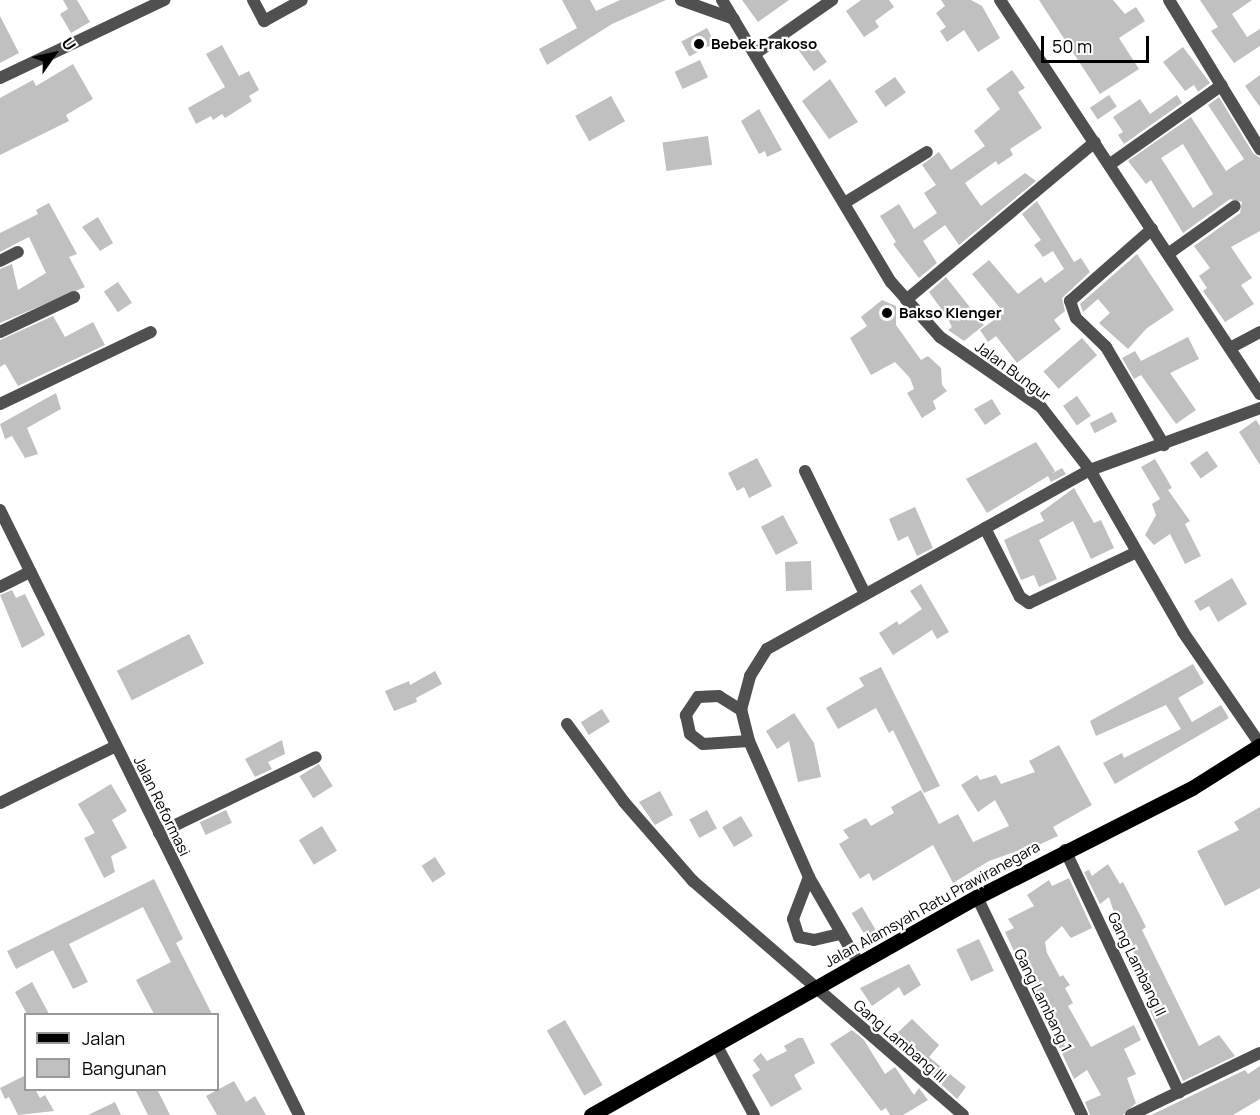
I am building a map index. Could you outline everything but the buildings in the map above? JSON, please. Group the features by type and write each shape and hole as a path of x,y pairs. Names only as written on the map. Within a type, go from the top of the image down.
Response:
{"main road":[{"name":"Jalan Alamsyah Ratu Prawiranegara","path":"591,1115 818,990 858,962 977,897 1065,850 1192,788 1260,744"}],"street":[{"path":"0,78 164,0"},
{"path":"253,0 264,21 302,0"},
{"path":"681,0 734,19"},
{"name":"Jalan Bungur","path":"722,0 756,53 813,156 846,202 906,300 940,337 1041,407 1090,470 1183,632 1260,744"},
{"path":"756,53 832,0"},
{"path":"1000,0 1260,394"},
{"path":"1169,0 1260,149"},
{"path":"1109,165 1222,85"},
{"path":"906,300 1095,142"},
{"path":"846,202 927,152"},
{"path":"1168,254 1235,206"},
{"path":"1152,229 1070,301 1076,318 1107,347 1164,445"},
{"path":"0,261 18,252"},
{"path":"0,332 74,297"},
{"path":"0,404 151,332"},
{"path":"1230,348 1260,332"},
{"path":"858,962 809,877 748,741 741,710 750,676 767,649 1090,470 1164,445 1260,408"},
{"path":"805,471 865,594"},
{"name":"Jalan Reformasi","path":"0,510 299,1115"},
{"path":"986,528 1020,597 1029,603 1137,552"},
{"path":"0,587 30,572"},
{"path":"741,710 719,696 698,697 686,715 690,734 703,744 748,741"},
{"name":"Gang Lambang III","path":"567,724 624,802 693,881 963,1115"},
{"path":"0,803 116,746"},
{"path":"159,833 316,757"},
{"name":"Gang Lambang II","path":"1065,850 1179,1092"},
{"path":"809,877 793,919 799,937 814,940 841,934"},
{"name":"Gang Lambang 1","path":"977,897 1082,1115"},
{"path":"717,1046 754,1115"},
{"path":"1131,1115 1260,1053"}],"place":[{"name":"Bebek Prakoso","path":"699,44"},
{"name":"Bakso Klenger","path":"887,313"}]}
